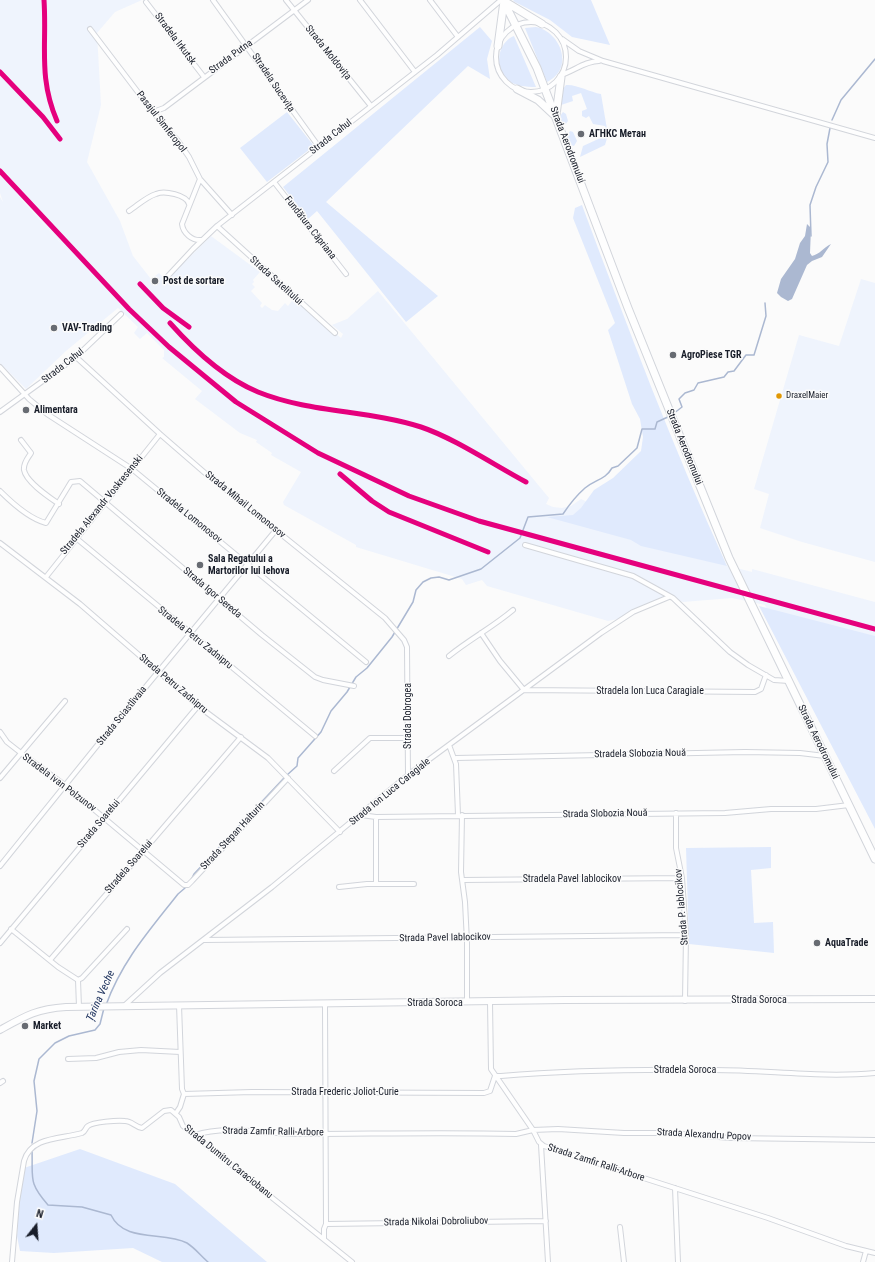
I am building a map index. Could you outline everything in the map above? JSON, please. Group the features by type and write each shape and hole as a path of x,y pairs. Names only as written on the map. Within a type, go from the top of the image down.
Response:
{"highway":[{"path":"498,46 503,0 542,24"},
{"name":"Strada Aerodromului","path":"503,0 517,25 545,89 628,308 729,558 875,859"},
{"path":"556,117 561,76"},
{"path":"517,89 538,100 556,117"}],"street":[{"name":"Stradela Sucevița","path":"213,0 247,45 279,94 319,147"},
{"name":"Strada Moldovița","path":"286,0 371,106"},
{"name":"Strada Putna","path":"153,112 164,108 308,0"},
{"path":"360,0 415,72"},
{"path":"430,0 458,37"},
{"name":"Strada Cahul","path":"166,278 217,226 415,72 503,0"},
{"name":"Stradela Irkutsk","path":"146,2 204,77"},
{"path":"603,61 588,62 574,71 561,76 545,89 531,92 517,89 508,84 501,76 497,66 496,56 498,46 505,34 517,25 529,22 542,24 550,27 562,39 579,51 603,61 875,138"},
{"name":"Pasajul Simferopol","path":"90,29 153,112 170,131 189,157 200,179 232,215"},
{"path":"561,76 566,58 562,39"},
{"path":"200,179 183,221 183,229 194,238 202,240"},
{"name":"Fundătura Căpriana","path":"274,182 346,274"},
{"path":"129,211 158,193 182,196 189,204"},
{"name":"Strada Satelitului","path":"217,226 335,333"},
{"name":"Strada Cahul","path":"0,412 76,357 121,314"},
{"name":"Strada Mihail Lomonosov","path":"76,357 160,434 385,618 404,640 407,647 407,656"},
{"name":"Stradela Lomonosov","path":"0,367 25,394 47,414 132,469 248,563 366,662"},
{"name":"Stradela Alexandr Voskresenski","path":"46,576 160,434"},
{"path":"0,491 19,507 46,523 59,504 38,488 26,476 24,469 25,464 31,453 21,440"},
{"name":"Strada Igor Sereda","path":"59,504 72,482 80,481 315,677 354,686"},
{"name":"Strada Sciastlivaia","path":"0,866 276,530"},
{"name":"Stradela Petru Zadnipru","path":"76,538 315,736"},
{"name":"Strada Petru Zadnipru","path":"0,543 46,576 198,706 268,758 340,832"},
{"path":"525,545 633,576 669,596 730,652 774,680 789,681"},
{"name":"Strada Ion Luca Caragiale","path":"124,1006 160,973 204,940 408,776 449,745 601,633 628,615 669,596"},
{"path":"449,656 481,633 498,623 514,610"},
{"path":"481,633 500,661 524,690"},
{"name":"Strada Dobrogea","path":"407,656 408,776"},
{"name":"Stradela Ion Luca Caragiale","path":"524,690 755,692 761,689 766,675"},
{"path":"0,778 66,702"},
{"name":"Strada Soarelui","path":"0,943 198,706"},
{"name":"Stradela Ivan Polzunov","path":"0,732 7,742 66,786 144,850 175,878"},
{"name":"Stradela Soarelui","path":"50,960 241,737"},
{"path":"334,771 370,738 408,738"},
{"path":"449,745 456,758 460,815 461,870 463,880 466,937 467,1003"},
{"name":"Stradela Slobozia Nouă","path":"456,758 745,752 800,753 825,756"},
{"name":"Strada Stepan Halturin","path":"175,878 184,885 190,883 288,778"},
{"name":"Strada Slobozia Nouă","path":"361,815 376,817 676,813 816,809 849,805"},
{"name":"Strada P. Iablocikov","path":"676,813 676,848 682,878 686,935 685,1001"},
{"path":"376,817 376,884"},
{"name":"Stradela Pavel Iablocikov","path":"463,880 682,878"},
{"path":"338,887 376,884 414,884"},
{"path":"78,980 82,978 127,929"},
{"path":"11,930 78,980"},
{"name":"Strada Pavel Iablocikov","path":"204,940 686,935"},
{"path":"78,980 79,1007"},
{"name":"Strada Soroca","path":"0,1030 40,1010 99,1006 467,1003 565,1000 685,1001 875,999"},
{"path":"490,1002 491,1072 501,1082 533,1130"},
{"path":"324,1239 324,1229 326,1224 325,1004"},
{"path":"12,1262 17,1202 24,1161 26,1154 33,1145 82,1133 87,1126 94,1124 124,1120 142,1128 164,1111 171,1110 176,1113 180,1107 184,1094 182,1089 180,1052 180,1005"},
{"path":"68,1059 101,1057 114,1053 136,1051 180,1052"},
{"name":"Stradela Sorocа","path":"495,1076 669,1069 827,1075 875,1074"},
{"name":"Strada Frederic Joliot-Curie","path":"184,1094 434,1091 484,1093 490,1090 495,1076"},
{"name":"Strada Dumitru Caraciobanu","path":"176,1113 183,1126 352,1262"},
{"name":"Strada Alexandru Popov","path":"533,1130 558,1129 624,1133 680,1133 724,1137 875,1140"},
{"name":"Strada Zamfir Ralli-Arbore","path":"195,1135 215,1131 516,1134 533,1130 541,1144 768,1218 839,1244 875,1253"},
{"path":"541,1144 548,1262"},
{"path":"675,1188 678,1262"},
{"name":"Strada Nikolai Dobroliubov","path":"326,1224 546,1221"},
{"path":"620,1226 624,1262"},
{"path":"863,1262 866,1251"}],"shaded area":[{"path":"0,0 142,0 115,12 97,33 101,105 87,162 120,221 133,256 151,279 159,273 166,280 211,236 260,272 253,280 254,282 252,284 255,287 251,291 262,303 260,306 262,308 265,305 272,310 278,311 285,303 288,306 294,298 341,338 343,334 332,325 347,319 378,291 549,498 546,504 553,507 562,508 571,506 581,499 710,561 752,572 752,569 875,602 875,697 798,676 765,605 732,598 683,602 672,598 661,598 632,610 618,619 608,621 487,586 482,580 466,585 462,579 356,547 356,545 284,505 283,502 301,472 271,455 272,453 256,442 257,440 240,433 195,399 202,391 162,358 164,357 164,350 147,333 140,339 134,333 138,327 118,308 66,351 26,389 0,363 0,197 3,202 0,193","holes":["21,199 22,199 76,260"]},
{"path":"591,0 610,45 572,37 550,20 513,1"},
{"path":"480,27 492,41 487,59 490,79 468,66 326,202 438,296 406,322 317,211 308,219 283,187"},
{"path":"536,27 545,30 552,36 558,43 561,52 561,69 556,76 547,82 525,28"},
{"path":"514,36 536,87 516,85 506,79 502,74 499,62 501,49 509,39"},
{"path":"566,85 601,94 608,135 605,145 580,157 583,146 607,135 605,126 593,124 589,116 586,118 582,116 582,111 587,109 581,93 572,96 573,101 561,105 563,89"},
{"path":"287,112 314,146 267,182 240,148"},
{"path":"563,112 566,114 568,121 565,125 562,123 560,116"},
{"path":"570,131 573,132 577,141 574,146 571,145 567,136"},
{"path":"582,205 669,432 727,566 641,546 631,540 547,517 573,515 581,508 594,490 613,478 641,451 643,437 640,419 632,404 608,330 615,323 573,218 575,208"},
{"path":"807,224 811,228 810,253 812,256 831,244 822,257 807,265 792,299 788,301 777,293 781,279 795,259 800,243 805,236"},
{"path":"861,279 875,283 875,562 802,542 760,528 769,494 754,489 799,335 839,346"},
{"path":"759,606 875,636 875,829"},
{"path":"771,847 771,868 751,870 754,923 773,922 774,953 689,944 686,848"},
{"path":"80,1149 175,1184 267,1262 162,1262 133,1248 54,1253 20,1251 17,1236 21,1169"}],"waterway":[{"path":"832,120 841,100 875,59"},
{"path":"811,236 810,205 816,187 828,162 827,144 830,128"},
{"path":"673,414 682,407 679,399 685,393 694,390 698,383 724,377 728,372 734,371 746,355 754,355 766,316 765,303"},
{"path":"287,775 297,766 298,758 321,732 331,711 347,692 356,677 367,668 392,637 413,602 416,590 423,582 431,578 439,577 449,580 481,569 520,538 528,517 563,514 573,500 585,488 606,475 612,468 618,466 637,448 642,429 655,429 657,422 670,416"},
{"path":"191,880 194,874 284,778"},
{"name":"Țarina Veche","path":"106,1005 112,989 128,960 178,894 185,888"},
{"name":"Țarina Veche","path":"32,1143 37,1111 34,1081 39,1059 55,1043 69,1036 95,1030 100,1024 104,1008"},
{"path":"32,1150 32,1174 34,1185 48,1205 82,1207 111,1215 117,1224 125,1230 187,1243 208,1262"}],"transit line":[{"path":"44,0 45,75 47,90 57,121"},
{"path":"0,72 43,117 60,139"},
{"path":"0,171 129,309 169,347 236,402 318,453 409,496 479,521 875,629"},
{"path":"140,284 163,308 189,327"},
{"path":"170,323 199,353 210,362 233,379 258,392 298,404 380,417 421,427 447,438 526,482"},
{"path":"340,474 372,501 389,512 488,552"}],"place":[{"name":"АГНКС Метан","path":"581,134"},
{"name":"Post de sortare","path":"155,281"},
{"name":"VAV-Trading","path":"54,328"},
{"name":"AgroPiese TGR","path":"673,355"},
{"name":"DraxelMaier","path":"779,396"},
{"name":"Alimentara","path":"26,410"},
{"name":"Sala Regatului a Martorilor lui Iehova","path":"200,565"},
{"name":"AquaTrade","path":"817,943"},
{"name":"Market","path":"25,1026"}]}
